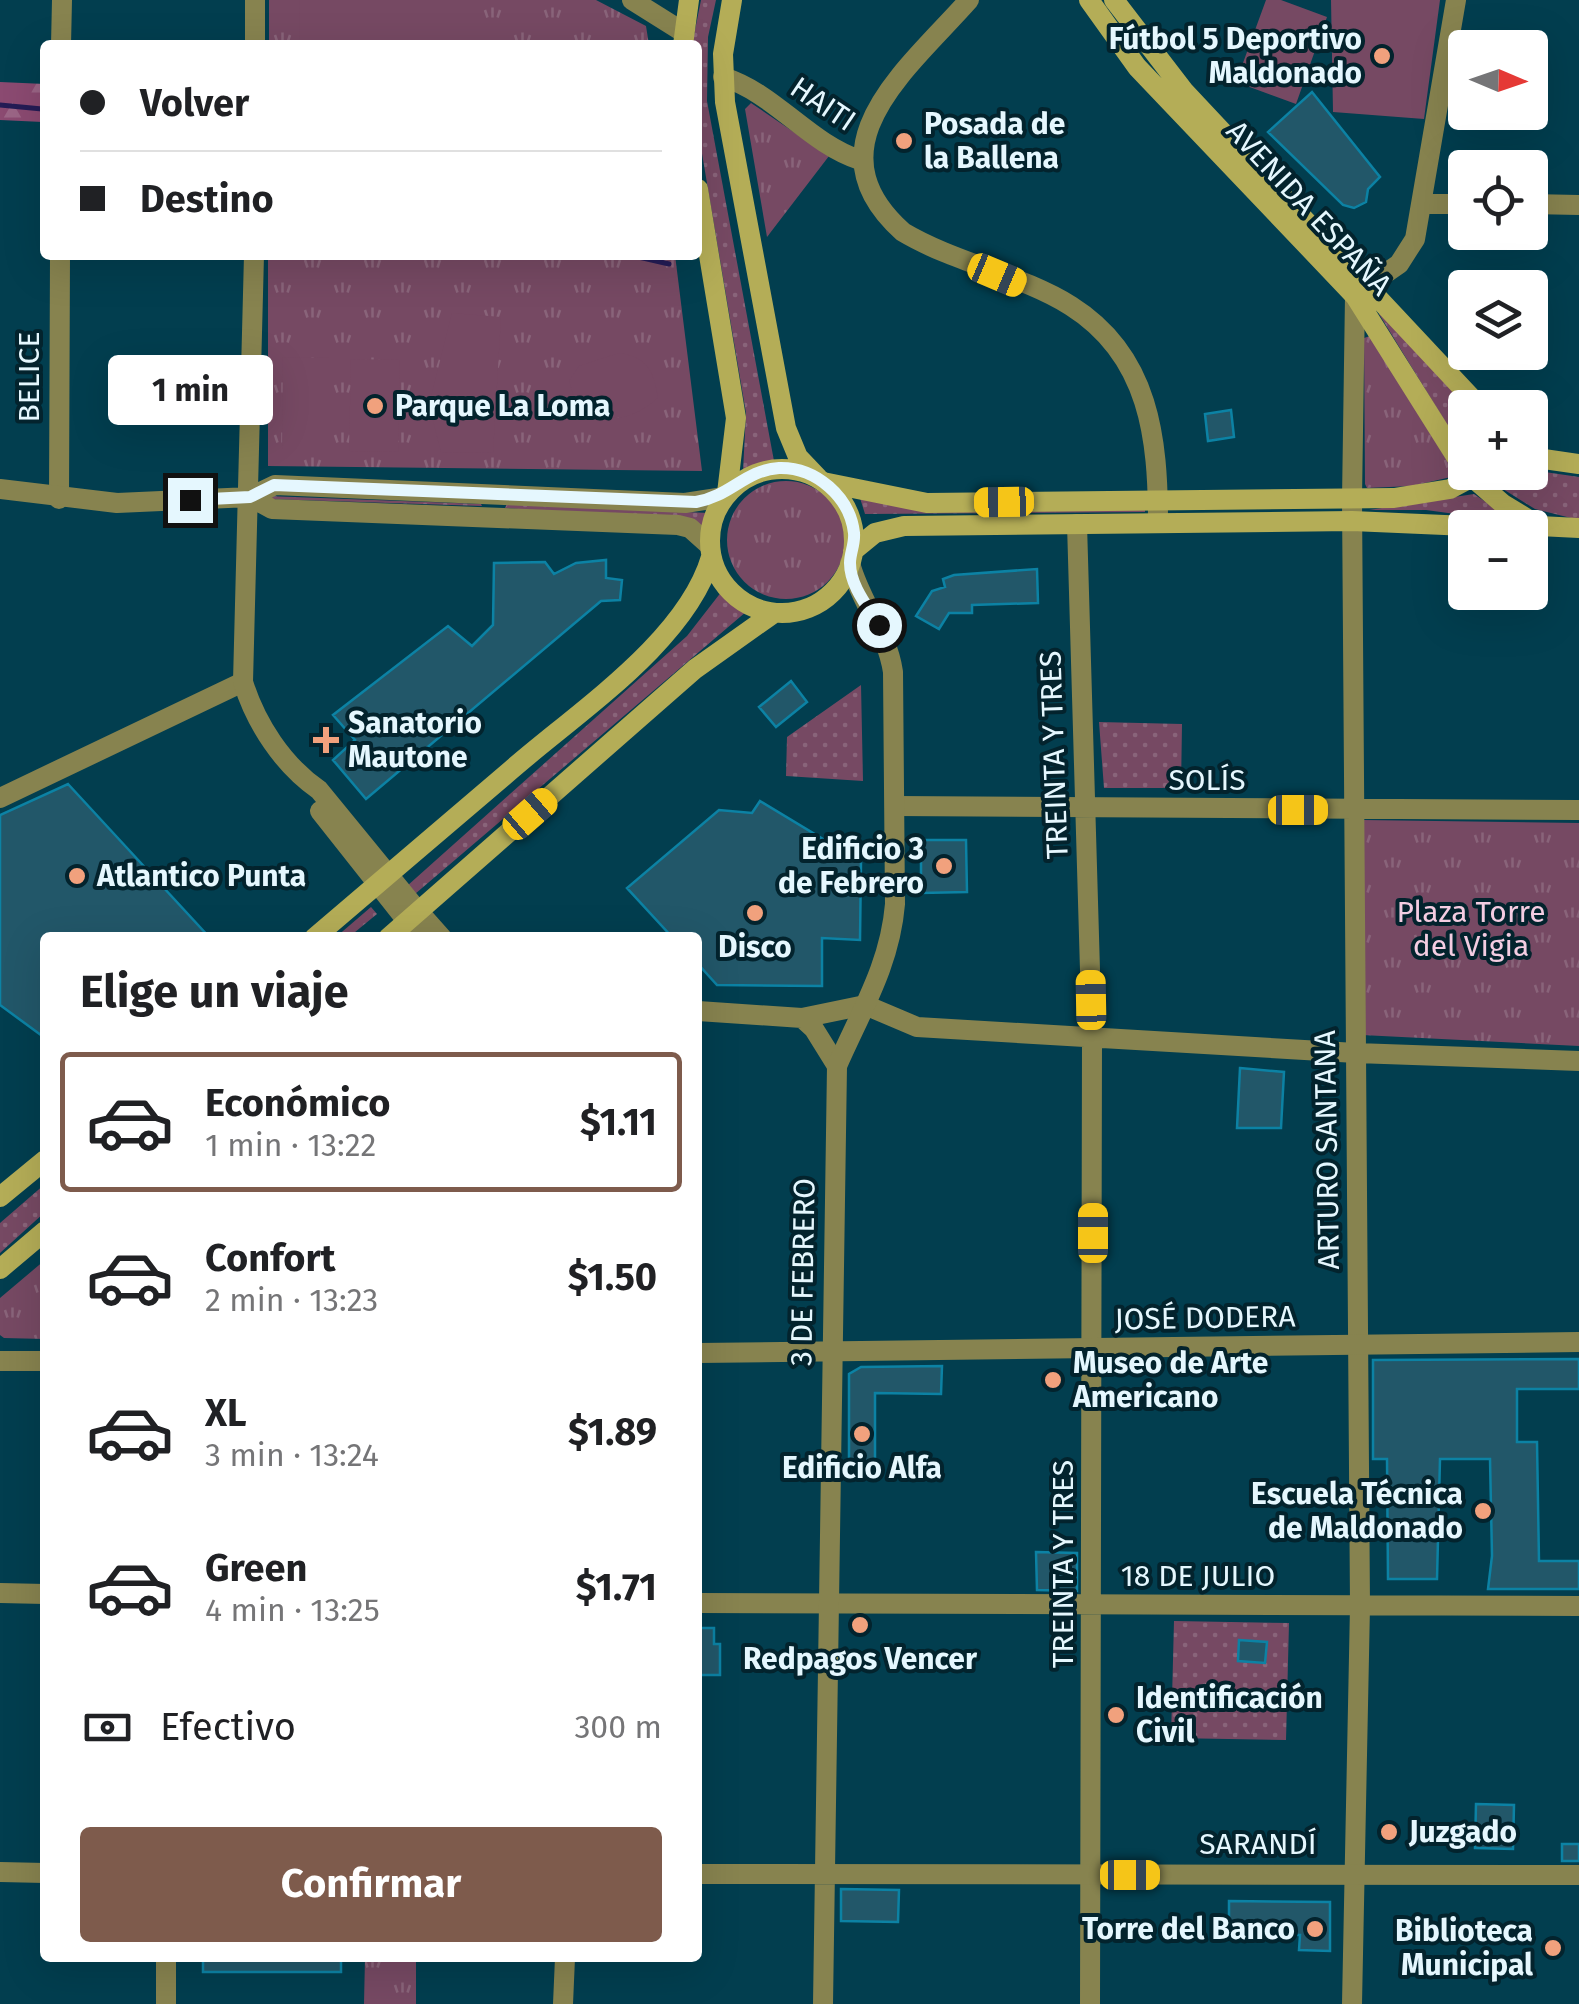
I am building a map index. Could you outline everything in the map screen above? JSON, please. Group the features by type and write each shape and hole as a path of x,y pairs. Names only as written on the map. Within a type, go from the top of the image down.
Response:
{"main road":[{"path":"683,38 689,0"},
{"path":"732,0 723,77 786,428 798,457 850,516 852,557"},
{"name":"AVENIDA ESPAÑA","path":"1088,0 1136,68 1464,390"},
{"name":"AVENIDA ESPAÑA","path":"1114,0 1184,91 1362,290 1448,435"},
{"path":"321,932 638,660 688,608 703,584 726,495 736,418 702,213"},
{"path":"1548,456 1579,464"},
{"path":"726,495 760,472 780,468 926,503 1352,498 1424,495 1448,484"},
{"path":"1487,490 1507,510"},
{"path":"710,551 728,589 741,601 774,613 797,612 819,603 834,591 852,557 875,532 904,526 1352,521 1448,524"},
{"path":"1548,527 1579,528"},
{"path":"415,923 695,670 774,613"},
{"path":"0,1197 40,1164"},
{"path":"0,1269 40,1235"}],"street":[{"path":"62,0 62,40"},
{"path":"255,0 255,40"},
{"path":"632,0 683,38"},
{"path":"860,160 864,139 886,94 969,0"},
{"path":"1362,290 1410,252 1456,0"},
{"name":"HAITI","path":"723,77 744,84 832,151 860,160 883,214 902,232 1070,306 1106,335 1129,364 1149,404 1158,460 1158,523"},
{"path":"1421,204 1448,204"},
{"path":"1548,204 1579,205"},
{"name":"BELICE","path":"59,499 60,260"},
{"path":"254,260 243,682 257,720 302,778 309,796 415,923"},
{"name":"ARTURO SANTANA","path":"1352,2004 1360,1606 1352,498 1362,290"},
{"path":"0,489 117,503 250,497 272,508 685,503 726,495"},
{"path":"493,505 678,525 690,528 710,551"},
{"name":"TREINTA Y TRES","path":"1077,524 1092,1038 1090,2004"},
{"name":"3 DE FEBRERO","path":"823,2004 837,1066 883,970 892,933 895,806 890,655 856,586 852,557"},
{"path":"0,798 243,682"},
{"name":"SOLÍS","path":"895,806 1579,810"},
{"path":"702,1011 802,1018 865,1006 917,1027 1356,1053 1579,1061"},
{"path":"802,1018 814,1029 837,1066"},
{"name":"JOSÉ DODERA","path":"702,1353 1579,1342"},
{"path":"0,1361 40,1361"},
{"path":"0,1593 40,1594"},
{"name":"18 DE JULIO","path":"702,1604 1579,1606"},
{"path":"0,1872 40,1873"},
{"name":"SARANDÍ","path":"702,1874 1579,1875"},
{"path":"166,1962 166,2004"},
{"path":"563,2004 565,1962"}],"green space":[{"path":"269,0 596,0 646,26 648,40 269,40"},
{"path":"300,0 478,0 478,40 299,40"},
{"path":"701,0 716,0 708,37 707,101 774,461 743,471 746,413 702,154 702,40 693,40"},
{"path":"1266,0 1281,0 1327,17 1296,104 1236,82"},
{"name":"Fútbol 5 Deportivo Maldonado","path":"1331,0 1440,0 1424,119 1333,112"},
{"path":"0,82 40,84 40,122 0,120"},
{"path":"751,103 829,156 767,237 745,109"},
{"name":"Parque La Loma","path":"268,260 676,260 702,471 268,466"},
{"path":"1382,311 1455,390 1448,390 1448,426 1379,314"},
{"path":"452,313 501,317 493,453 441,452 429,405"},
{"path":"1370,336 1448,462 1448,478 1412,486 1367,488 1364,338"},
{"path":"619,353 648,367 658,398 638,412 619,418 577,408 569,381 579,366"},
{"path":"283,357 330,358 330,449 282,449"},
{"name":"Parque La Loma","path":"351,359 400,360 398,452 349,451"},
{"path":"1548,472 1579,477 1579,520 1535,509 1505,490 1548,490"},
{"path":"786,481 809,485 828,498 841,517 845,540 841,563 828,582 809,595 786,599 763,595 744,582 731,563 727,540 731,517 744,498 763,485"},
{"path":"1474,494 1498,510 1448,513 1369,510"},
{"path":"267,496 481,504 482,506 268,499"},
{"path":"860,498 1145,509 1145,512 865,514"},
{"path":"507,504 709,513 705,527 687,521 505,508"},
{"path":"722,591 747,611 415,894 407,886 687,636"},
{"path":"861,685 863,781 786,776 787,737"},
{"path":"1099,722 1182,724 1181,788 1104,788"},
{"name":"Plaza Torre del Vigia","path":"1363,820 1579,823 1579,1046 1362,1035"},
{"path":"371,907 377,914 355,932 342,932"},
{"path":"40,1188 40,1217 0,1253 0,1223"},
{"path":"40,1264 40,1339 0,1335 0,1298"},
{"path":"1174,1621 1289,1623 1286,1740 1171,1738"},
{"path":"365,1962 416,1962 416,2004 364,2004"}],"building":[{"path":"1312,92 1380,177 1368,189 1366,202 1354,208 1343,205 1268,132"},
{"path":"1231,410 1234,437 1208,441 1205,414"},
{"name":"Sanatorio Mautone","path":"606,560 606,578 622,580 620,600 601,601 366,799 333,760 355,740 333,715 448,626 472,646 493,625 494,563 545,562 554,574 576,563"},
{"path":"1037,569 1038,603 972,605 972,613 949,613 939,629 916,616 932,591 945,587 943,579"},
{"path":"791,681 807,702 776,727 759,707"},
{"name":"Atlantico Punta","path":"68,784 204,932 40,932 40,1034 0,1005 0,815"},
{"name":"Disco","path":"760,801 861,862 860,940 822,938 822,986 717,985 702,968 702,932 667,932 627,888 719,810 752,813"},
{"name":"Edificio 3 de Febrero","path":"921,840 966,840 967,892 921,893"},
{"path":"1240,1068 1284,1072 1281,1128 1237,1128"},
{"name":"Escuela Técnica de Maldonado","path":"1579,1359 1579,1389 1517,1389 1517,1442 1537,1442 1539,1561 1579,1561 1579,1589 1488,1589 1492,1556 1490,1459 1440,1459 1437,1579 1388,1579 1387,1459 1373,1459 1373,1360"},
{"name":"Edificio Alfa","path":"942,1366 941,1394 875,1393 875,1474 849,1474 849,1374 861,1367"},
{"path":"1036,1552 1077,1553 1077,1591 1037,1590"},
{"path":"702,1628 714,1628 714,1644 720,1644 720,1675 702,1675"},
{"path":"1239,1640 1267,1642 1265,1663 1238,1661"},
{"path":"1476,1804 1514,1805 1513,1849 1475,1848"},
{"path":"1562,1844 1579,1844 1579,1861 1562,1861"},
{"path":"841,1889 899,1890 898,1922 841,1921"},
{"name":"Torre del Banco","path":"1229,1901 1330,1902 1330,1951 1299,1950 1300,1935 1264,1934 1264,1924 1229,1924"},
{"path":"203,1962 341,1962 341,1972 203,1972"}],"waterway":[{"path":"0,105 40,109"},
{"path":"652,260 669,264"}],"place":[{"name":"Fútbol 5 Deportivo Maldonado","path":"1382,56"},
{"name":"Posada de la Ballena","path":"904,141"},
{"name":"Parque La Loma","path":"375,406"},
{"name":"Sanatorio Mautone","path":"326,740"},
{"name":"Edificio 3 de Febrero","path":"944,866"},
{"name":"Atlantico Punta","path":"77,876"},
{"name":"Disco","path":"755,913"},
{"name":"Museo de Arte Americano","path":"1053,1380"},
{"name":"Edificio Alfa","path":"862,1434"},
{"name":"Escuela Técnica de Maldonado","path":"1483,1511"},
{"name":"Redpagos Vencer","path":"860,1625"},
{"name":"Identificación Civil","path":"1116,1715"},
{"name":"Juzgado","path":"1389,1832"},
{"name":"Torre del Banco","path":"1315,1929"},
{"name":"Biblioteca Municipal","path":"1553,1948"}],"route":[{"path":"190,500 250,497 274,485 696,502 724,498 742,480 760,472 800,470 818,478 837,494 850,516 854,533 850,563 856,586 879,625"}]}
